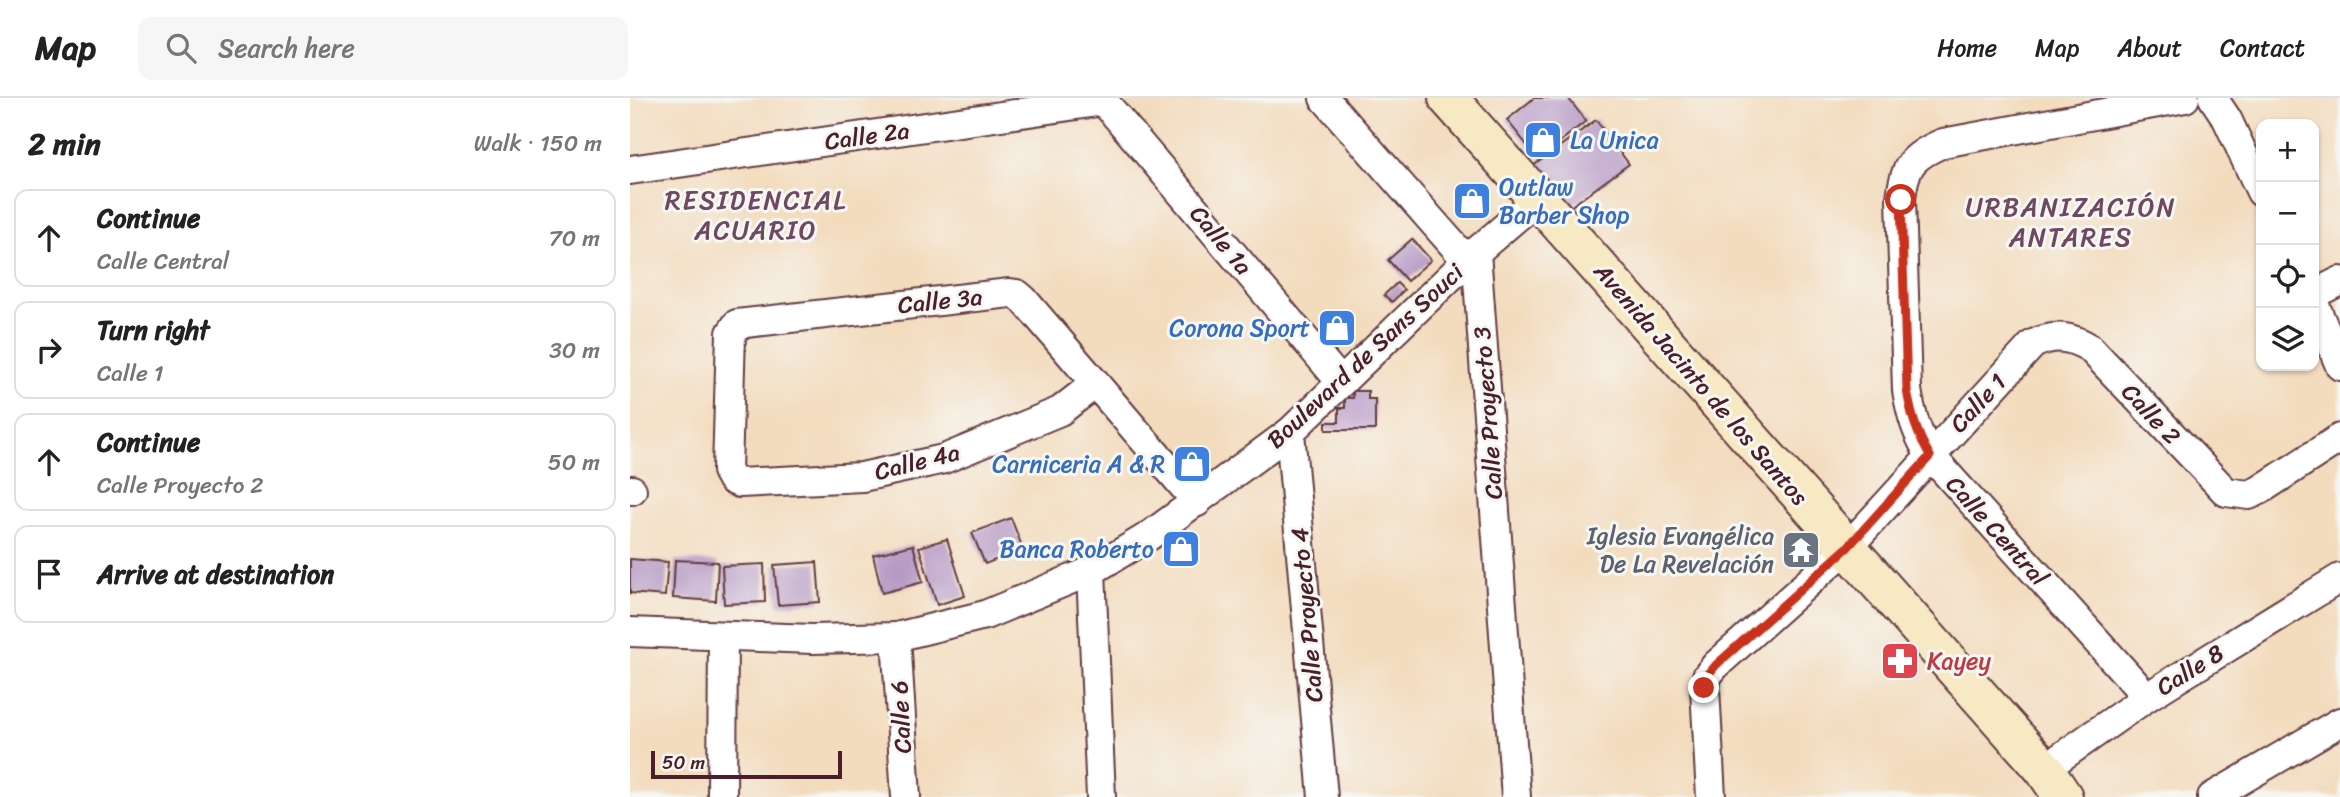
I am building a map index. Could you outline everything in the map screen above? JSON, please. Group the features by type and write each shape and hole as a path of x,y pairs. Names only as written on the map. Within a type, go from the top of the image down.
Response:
{"main road":[{"name":"Avenida Jacinto de los Santos","path":"1448,98 1847,548 2054,788"}],"street":[{"path":"1324,98 1462,255 1476,251"},
{"name":"Calle Central","path":"2147,697 1930,456 1919,437 1910,414 1907,390 1901,200 1903,178 1911,163 1925,150 1943,143 2185,98"},
{"path":"2213,98 2227,119 2256,182"},
{"name":"Calle 2a","path":"630,170 1102,100"},
{"name":"Calle 1a","path":"1102,100 1341,382"},
{"name":"Boulevard de Sans Souci","path":"630,632 812,639 897,637 985,615 1091,571 1149,536 1290,432 1476,251 1538,199"},
{"name":"Calle Proyecto 3","path":"1476,251 1516,797"},
{"path":"2319,292 2340,281"},
{"name":"Calle 3a","path":"727,471 731,332 737,324 1010,293 1017,294 1197,502"},
{"path":"2316,308 2340,366"},
{"name":"Calle 1","path":"1712,797 1704,688 1707,676 1847,548 2033,344 2047,338 2063,336"},
{"name":"Calle 2","path":"2063,336 2090,348 2226,492 2249,495 2260,490 2340,438"},
{"name":"Calle 4a","path":"727,471 732,480 739,483 862,477 944,459 1060,411 1096,383"},
{"name":"Calle Proyecto 4","path":"1290,432 1323,797"},
{"path":"1091,571 1101,797"},
{"name":"Calle 8","path":"2054,788 2147,697 2340,579"},
{"path":"722,797 723,636"},
{"name":"Calle 6","path":"897,637 906,797"},
{"path":"2212,797 2340,722"}],"building":[{"name":"La Unica","path":"1534,98 1568,98 1586,121 1538,159 1507,120"},
{"path":"1596,120 1629,164 1566,210 1533,166"},
{"name":"Outlaw Barber Shop","path":"1474,188 1484,197 1471,213 1460,205"},
{"path":"1412,239 1431,260 1407,281 1388,260"},
{"path":"1397,283 1404,290 1392,302 1384,295"},
{"name":"Corona Sport","path":"1342,314 1352,325 1331,343 1322,331"},
{"path":"1353,391 1368,391 1368,399 1375,399 1375,430 1326,430 1326,422 1339,422 1339,408 1345,408 1345,398 1353,398"},
{"name":"Carniceria A & R","path":"1189,447 1208,472 1195,482 1176,457"},
{"path":"1011,518 1023,549 985,564 972,533"},
{"path":"947,539 965,596 937,605 919,547"},
{"name":"Banca Roberto","path":"1184,541 1189,552 1178,558 1172,546"},
{"path":"913,545 923,582 882,593 873,555"},
{"path":"630,559 668,562 665,596 630,593"},
{"path":"675,560 718,562 716,601 673,598"},
{"path":"817,562 820,602 778,605 774,565"},
{"path":"764,564 765,602 724,604 722,566"}],"place":[{"name":"La Unica","path":"1543,140"},
{"name":"Outlaw Barber Shop","path":"1472,201"},
{"name":"Corona Sport","path":"1337,328"},
{"name":"Carniceria A & R","path":"1192,464"},
{"name":"Banca Roberto","path":"1181,549"},
{"name":"Iglesia Evangélica De La Revelación","path":"1801,550"},
{"name":"Kayey","path":"1900,661"}],"district":[{"name":"RESIDENCIAL ACUARIO","path":"756,215"},
{"name":"URBANIZACIÓN ANTARES","path":"2071,222"}],"route":[{"path":"1704,688 1707,676 1716,665 1847,548 1930,456 1910,414 1907,390 1901,200"}]}
